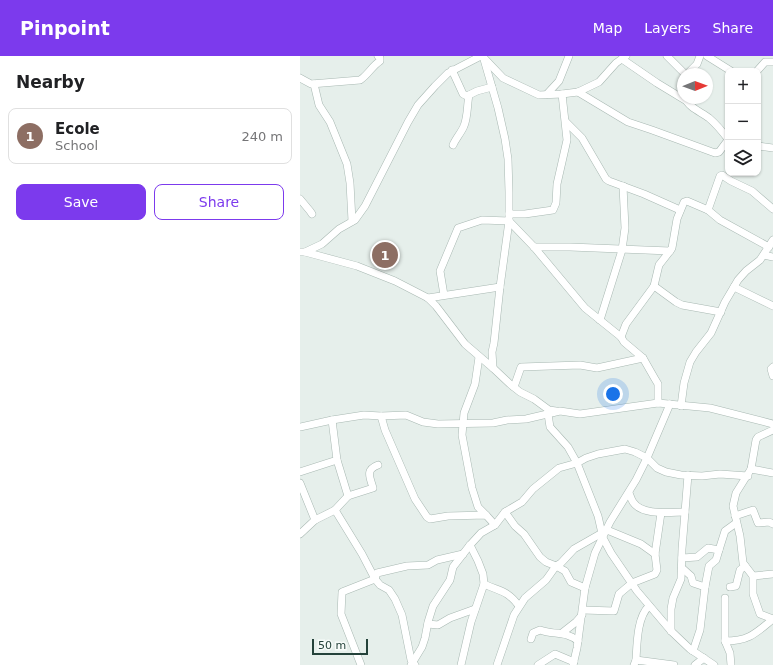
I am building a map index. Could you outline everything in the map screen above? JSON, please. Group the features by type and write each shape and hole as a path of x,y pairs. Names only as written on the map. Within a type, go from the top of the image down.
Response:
{"street":[{"path":"300,78 311,84 344,80 360,80 366,76 380,61 378,56"},
{"path":"303,252 322,244 339,229 352,221 365,206 418,105 452,70 482,56"},
{"path":"482,56 501,117 508,159 509,218 492,352 493,368"},
{"path":"482,56 503,78 534,94 562,94 578,92 599,82 616,63 624,58 657,84 677,95"},
{"path":"547,94 559,82 569,56"},
{"path":"667,56 680,68"},
{"path":"693,68 697,64 700,56"},
{"path":"707,56 726,68"},
{"path":"760,68 765,62 773,62"},
{"path":"452,70 463,94 467,96 477,91 492,87"},
{"path":"314,84 319,105 330,122 347,164 350,183 352,221"},
{"path":"578,92 628,122 715,153 719,152 725,144"},
{"path":"444,294 440,271 458,228 482,220 509,218 553,210 556,203 557,184 567,140 562,94"},
{"path":"453,145 465,123 469,95"},
{"path":"688,104 708,117 720,128 725,136"},
{"path":"566,122 582,138 606,179 680,210"},
{"path":"761,146 773,148"},
{"path":"708,210 720,176 722,175 752,191 773,209"},
{"path":"600,320 622,250 625,228 623,186"},
{"path":"300,199 312,214"},
{"path":"621,337 626,324 654,286 659,265 672,248 677,219 684,202 687,201 708,210 720,220 772,243 760,260 746,270 734,286 707,340 696,352 690,362 684,383 681,406"},
{"path":"509,218 585,308 621,337 624,342 643,358 658,384 658,403"},
{"path":"534,247 583,247 622,250 670,251"},
{"path":"303,252 358,266 395,280 428,298 436,306 465,344 520,392 534,398 548,410 580,414 658,403 724,410 773,424"},
{"path":"764,255 773,257"},
{"path":"654,286 682,305 720,312"},
{"path":"734,286 773,306"},
{"path":"428,298 444,294 500,287"},
{"path":"479,357 475,384 464,413 462,435 472,488 478,507 495,525"},
{"path":"514,387 521,367 580,365 597,368 643,358"},
{"path":"773,367 771,369 773,376"},
{"path":"538,665 555,654 574,663 583,612 585,588 594,558 604,534 629,493 647,458 670,404"},
{"path":"300,427 364,415 406,415 423,422 462,424 493,423 507,420 526,419 560,411"},
{"path":"548,414 550,427 568,447 577,463 611,553 649,606 671,631 693,651 714,665"},
{"path":"381,416 385,430 415,499 427,518 486,515"},
{"path":"332,420 337,460 348,496"},
{"path":"773,430 758,437 756,440 751,469 736,493 733,506 734,516 740,536 743,563 753,576 753,594 760,614 773,619"},
{"path":"413,664 422,647 434,606 450,580 453,567 481,533 495,525 505,512 522,502 533,489 558,468 577,463 586,458 615,450 625,449 647,458 656,468 666,472 702,476 720,474 748,476"},
{"path":"300,472 337,460"},
{"path":"300,534 315,520 335,510 348,496 373,488 369,472 378,464"},
{"path":"751,469 773,473"},
{"path":"671,631 671,609 673,598 681,583 688,475"},
{"path":"300,483 315,520"},
{"path":"629,493 633,503 644,510 685,512"},
{"path":"335,510 362,554 375,579 392,594 402,615 413,664"},
{"path":"734,516 752,510 758,523 769,522 773,524"},
{"path":"505,512 515,526 524,534 540,557 546,562 565,571 571,582 585,588"},
{"path":"583,612 614,611 619,594 632,583 655,574 657,570 655,554 661,512"},
{"path":"693,651 700,630 709,566 716,560 725,531 736,524"},
{"path":"497,665 511,624 519,606 525,598 546,580 556,566 561,563 574,549 604,534 641,544 655,554"},
{"path":"461,665 471,622 484,584 483,574 470,545"},
{"path":"682,558 697,556 708,548 719,550"},
{"path":"375,579 377,573 407,566 428,565 437,560 463,554"},
{"path":"730,587 736,586 740,570 745,566"},
{"path":"682,568 691,576 693,583 705,587"},
{"path":"753,576 773,574"},
{"path":"361,665 341,614 342,592 375,579"},
{"path":"484,584 493,589 502,590 519,606"},
{"path":"725,598 725,640 730,653 731,665"},
{"path":"649,606 643,612 635,662 674,665"},
{"path":"428,624 438,625 450,618 475,609"},
{"path":"562,633 576,622 583,612"},
{"path":"725,640 737,641 751,636 773,619"},
{"path":"531,638 540,630 548,633 562,633 573,636 578,641"},
{"path":"696,665 704,658"}],"place":[{"name":"Ecole","path":"385,255"}]}
